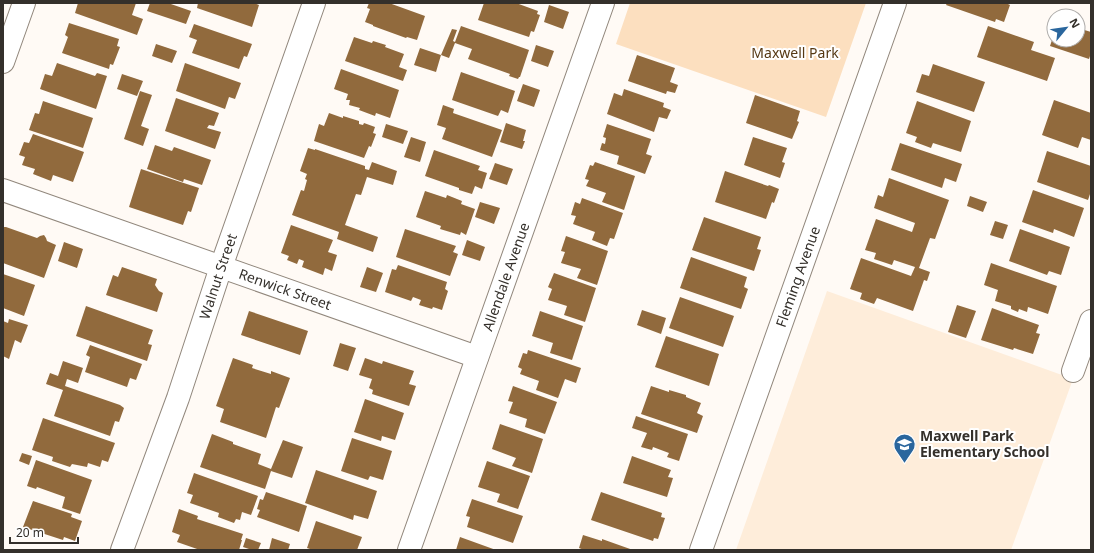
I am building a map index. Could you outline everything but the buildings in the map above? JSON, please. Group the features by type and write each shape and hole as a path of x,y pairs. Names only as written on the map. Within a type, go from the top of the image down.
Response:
{"street":[{"path":"3,62 24,3"},
{"name":"Walnut Street","path":"122,550 178,398 221,267 314,3"},
{"name":"Allendale Avenue","path":"409,550 603,3"},
{"name":"Fleming Avenue","path":"701,550 895,3"},
{"name":"Renwick Street","path":"3,190 477,357"},
{"path":"1073,371 1091,321"}],"shaded area":[{"name":"Maxwell Park Elementary School","path":"827,291 1073,379 1011,550 736,550"}],"green space":[{"name":"Maxwell Park","path":"630,3 866,3 826,117 616,44"}],"place":[{"name":"Maxwell Park Elementary School","path":"904,464"}]}
